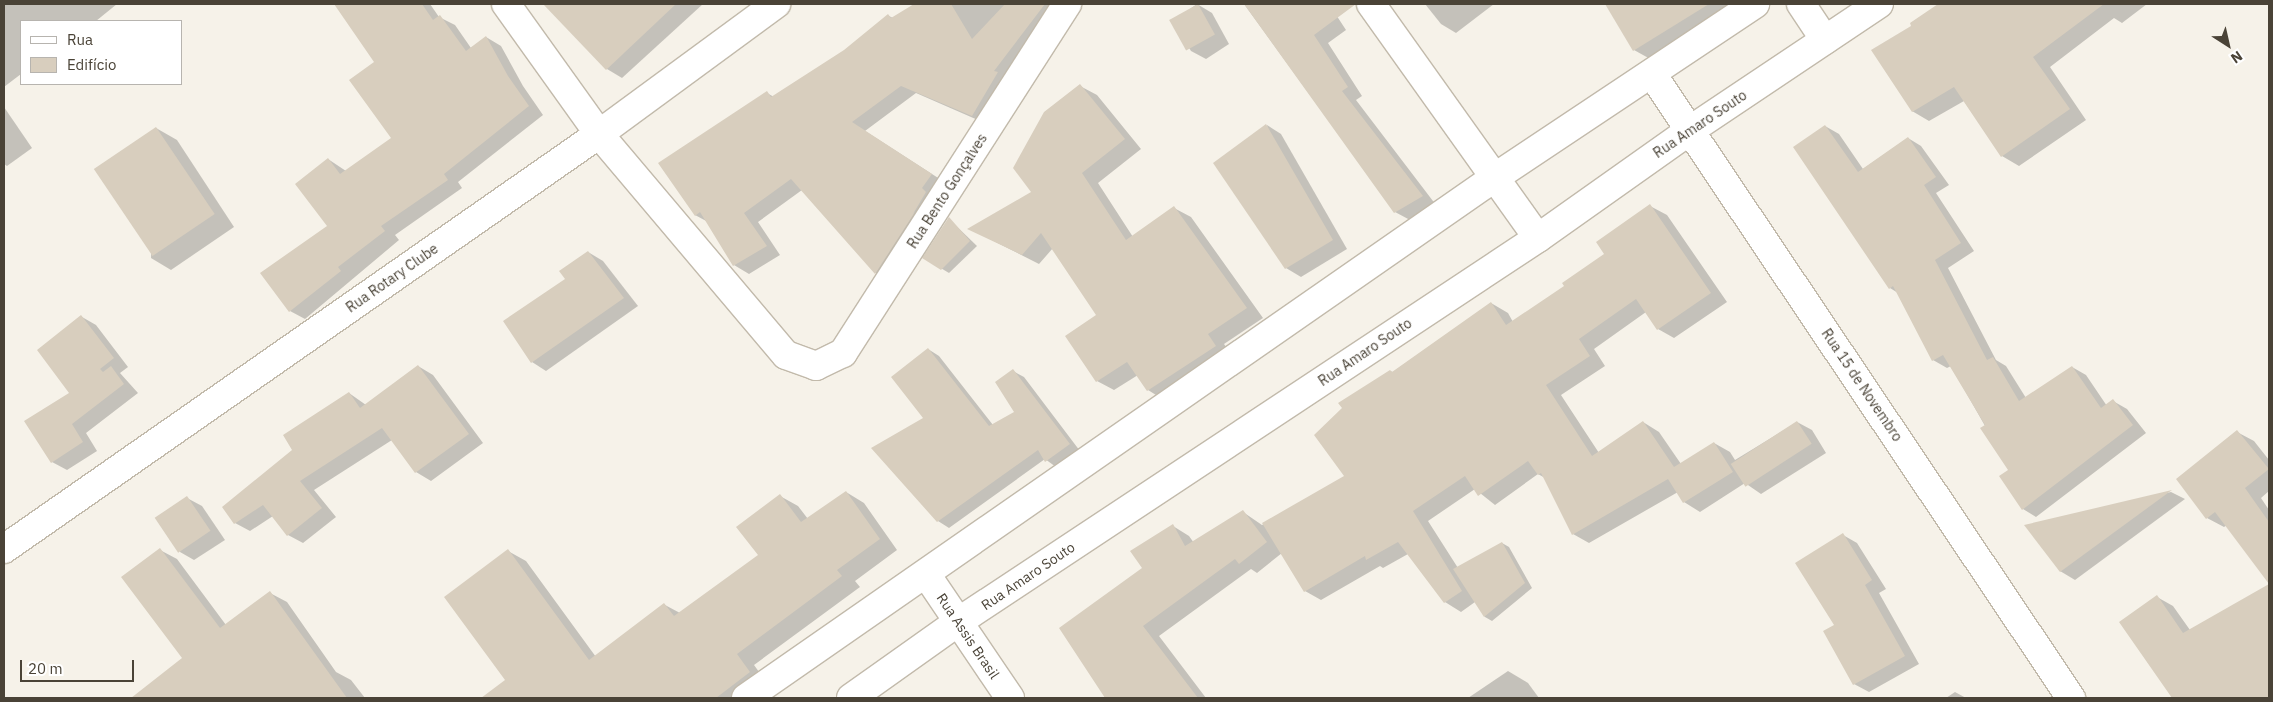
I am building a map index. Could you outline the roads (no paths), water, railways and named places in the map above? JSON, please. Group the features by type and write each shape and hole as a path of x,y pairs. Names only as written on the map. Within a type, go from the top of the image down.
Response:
{"street":[{"path":"506,4 599,134"},
{"name":"Rua Rotary Clube","path":"4,549 599,134 776,4"},
{"name":"Rua Bento Gonçalves","path":"599,134 786,355 816,366 843,353 1068,4"},
{"path":"1371,4 1538,238"},
{"path":"746,698 1494,178 1756,4"},
{"path":"1801,4 1825,40"},
{"name":"Rua Amaro Souto","path":"850,698 958,622 1538,238 1692,129 1879,4"},
{"name":"Rua 15 de Novembro","path":"1652,74 1692,129 2071,698"},
{"name":"Rua Assis Brasil","path":"926,574 1010,698"}]}
